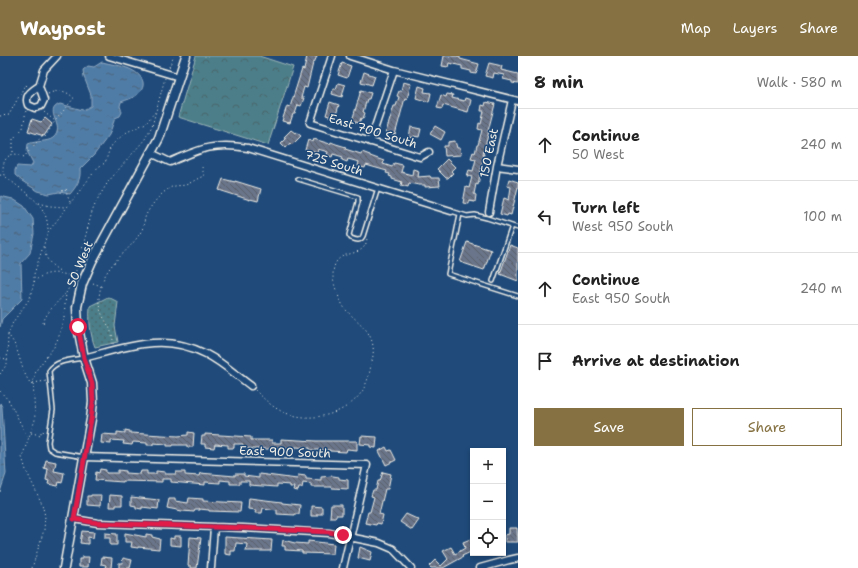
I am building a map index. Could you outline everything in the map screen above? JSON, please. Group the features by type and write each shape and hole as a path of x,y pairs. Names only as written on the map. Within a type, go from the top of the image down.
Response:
{"street":[{"path":"39,86 44,96 43,104 38,108 35,108 28,105 28,95 39,86 44,70 56,56"},
{"name":"50 West","path":"64,568 74,519 93,402 92,383 84,358 78,327 78,307 82,284 92,261 151,153 165,123 186,56"},
{"name":"East 700 South","path":"332,56 310,123 420,157 429,152"},
{"path":"350,56 394,70 515,101"},
{"path":"111,57 180,77"},
{"path":"370,142 394,70"},
{"name":"150 East","path":"489,212 497,166 515,101"},
{"name":"725 South","path":"151,153 170,162 192,152 210,147 222,145 248,148 451,211"},
{"path":"497,166 518,169"},
{"path":"84,358 140,343 172,343 205,353 251,386"},
{"name":"East 900 South","path":"84,457 367,465 350,536"},
{"path":"74,519 98,523 329,532 379,543 393,549 411,568"},
{"path":"211,568 214,527"},
{"path":"343,568 350,536"},
{"path":"480,568 518,558"}],"lane":[{"path":"298,179 357,196 359,201 349,235 351,238 360,240 364,233 378,188"},
{"name":"725 South","path":"451,211 467,216 475,215 518,228"},
{"path":"460,214 448,274 518,296"},
{"path":"493,281 512,226"},
{"path":"84,358 68,360 52,367 49,371 53,410 48,442 49,448 55,452 84,457"}],"path":[{"path":"0,116 9,115 25,85 39,86"},
{"path":"5,176 1,164 6,157 13,153 24,157 42,136 45,137 55,121 74,98 68,92 57,90 44,96"},
{"path":"13,153 13,139 23,128 26,108 28,105"},
{"path":"48,232 98,167 105,163 112,145 127,132 146,123 156,110"},
{"path":"47,115 55,121"},
{"path":"113,350 114,337 99,305 101,286 108,269 142,229 146,216 152,206 170,188 178,184 188,184 204,176 202,167"},
{"path":"0,175 5,176 38,202 50,206 66,208"},
{"path":"62,191 68,189"},
{"path":"65,190 70,202"},
{"path":"0,374 8,360 8,335 13,322 30,298 34,282 34,274 48,232 48,223 38,202"},
{"path":"251,386 264,399 281,411 304,417 331,414 351,403 362,391 372,363 373,345 368,332 362,324 344,307 335,288 333,277 335,266 339,258 345,254 357,253 365,246 367,238 364,233"},
{"path":"44,246 44,253 49,264 63,274"},
{"path":"34,282 38,278 48,274 63,274 71,276"},
{"path":"93,283 101,286"},
{"path":"43,323 45,317 66,293"},
{"path":"8,335 15,343 20,363 32,386"},
{"path":"0,358 8,360"},
{"path":"33,383 51,381"},
{"path":"0,391 9,401 28,438"},
{"path":"30,433 42,435 42,431 50,432"}],"green space":[{"path":"196,56 259,56 293,67 268,145 178,117"},
{"path":"108,297 118,302 115,326 118,342 95,347 90,327 90,306"}],"water":[{"path":"102,62 124,67 135,72 142,78 143,86 134,97 121,102 120,106 122,112 120,116 115,118 109,135 94,155 80,169 78,182 70,194 59,192 49,194 38,191 15,175 15,170 17,166 31,167 33,163 27,151 28,144 51,139 57,133 57,124 53,111 55,107 60,104 83,110 91,106 91,95 83,70 88,66 94,67"},
{"path":"0,196 13,199 24,206 33,219 34,234 30,253 21,263 22,299 2,319 0,327"},
{"path":"0,403 2,407 6,474 0,492"}],"building":[{"path":"307,56 317,56 313,63 307,88 304,87 301,98 304,98 301,106 298,105 290,123 282,121 287,106 290,107 302,69 304,70"},
{"path":"444,56 456,56 460,57 460,59 479,64 476,74 462,69 462,66 449,63 448,67 442,66"},
{"path":"342,63 351,66 347,78 338,75"},
{"path":"489,63 502,66 501,70 518,74 518,84 503,79 504,75 494,73 493,78 485,76"},
{"path":"364,72 375,76 372,85 361,82"},
{"path":"403,82 411,84 407,99 405,98 395,135 386,132"},
{"path":"338,83 345,85 342,97 332,94 333,89 336,89"},
{"path":"419,86 425,88 424,92 431,93 429,102 416,98"},
{"path":"361,90 371,93 369,99 367,99 363,112 365,113 363,119 361,118 359,123 352,121"},
{"path":"447,94 453,95 452,98 464,101 465,98 471,100 468,112 443,105 442,109 437,108 441,95 446,97"},
{"path":"330,102 339,105 335,118 326,115"},
{"path":"486,102 495,104 483,154 478,185 476,184 474,194 476,195 475,202 469,201 469,204 463,203 466,187 469,188 472,177 467,176 469,170 473,171 476,159 471,158 473,152 475,153 482,130 478,129 479,123 481,124 484,111 481,111 482,105 485,106"},
{"path":"45,118 52,124 44,136 28,131 32,119 41,122"},
{"path":"435,126 445,132 441,140 430,134"},
{"path":"411,127 421,129 419,137 409,137"},
{"path":"291,130 301,136 292,145 290,143 286,148 281,143 286,138 284,137"},
{"path":"314,139 330,144 331,142 346,147 345,149 361,154 362,152 384,161 383,164 392,167 394,163 403,165 401,172 412,175 413,169 419,171 418,177 430,176 431,178 439,178 440,186 425,187 425,185 409,183 408,187 401,185 402,182 392,179 392,177 389,176 390,174 386,173 387,171 366,165 365,168 358,166 359,162 348,159 347,162 342,160 343,157 333,154 332,157 327,155 328,152 318,149 317,153 305,150 308,140 313,142"},
{"path":"455,141 457,148 460,148 461,155 445,156 444,146 448,146 448,142"},
{"path":"447,159 455,167 451,171 453,173 446,178 437,169"},
{"path":"223,179 261,189 258,201 250,200 219,190"},
{"path":"509,179 518,182 518,187 511,215 508,214 507,216 500,214 504,198 509,200 511,187 507,186"},
{"path":"467,242 491,250 484,270 460,262"},
{"path":"510,245 518,248 518,281 500,274"},
{"path":"125,430 130,431 130,433 178,436 188,435 188,432 194,433 193,447 187,447 187,445 167,446 167,444 153,443 153,445 147,445 147,443 133,442 132,445 123,444 124,441 111,440 111,444 101,443 102,434 117,435 117,432 125,433"},
{"path":"205,434 251,437 251,440 272,440 272,443 281,443 281,439 357,441 357,450 347,449 346,452 310,450 310,448 295,447 295,450 289,450 289,448 255,449 242,448 243,444 234,444 234,448 228,448 228,445 215,444 214,448 205,447 205,444 201,444 202,436 205,436"},
{"path":"361,436 377,437 376,448 370,447 370,445 360,444"},
{"path":"386,447 388,451 391,450 396,460 386,465 379,451"},
{"path":"46,460 56,462 54,471 64,473 62,483 59,482 58,486 48,484 49,481 46,480 48,469 44,468"},
{"path":"100,469 106,470 106,473 118,473 118,470 126,471 126,473 140,474 141,471 147,471 147,474 156,474 156,471 165,472 165,474 185,472 185,475 199,476 200,473 235,476 235,474 244,474 244,476 259,478 259,474 297,479 298,475 306,476 306,479 321,480 321,477 333,476 339,477 339,479 348,480 348,489 311,487 311,484 303,483 302,488 299,488 298,491 293,490 294,487 290,487 290,485 277,484 277,487 249,485 249,481 240,481 240,484 230,484 230,481 220,480 220,483 205,482 205,485 171,482 171,479 162,479 162,482 95,480 96,472 99,473"},
{"path":"383,472 391,474 388,489 385,489 379,514 383,515 381,524 377,523 376,525 365,523 374,497 371,496 373,490 376,490 378,481 380,481"},
{"path":"101,495 100,506 87,505 87,496"},
{"path":"110,495 122,496 122,505 109,507"},
{"path":"131,497 159,500 158,509 142,507 142,509 136,508 136,506 131,505"},
{"path":"189,498 203,499 203,501 241,503 240,512 209,511 199,509 195,510 194,512 167,508 169,499 175,499 175,501 188,503"},
{"path":"249,498 300,505 299,514 277,514 277,510 263,508 262,513 255,513 256,510 248,509"},
{"path":"331,505 342,505 342,515 330,517"},
{"path":"311,506 322,507 322,514 311,516"},
{"path":"406,514 419,520 412,530 400,522"},
{"path":"509,528 517,528 518,542 506,542 506,535 509,534"},
{"path":"82,531 94,532 93,538 88,537 88,544 80,543"},
{"path":"105,533 117,534 117,545 110,545 110,538 105,538"},
{"path":"125,533 146,537 146,534 152,535 152,537 160,539 159,549 131,547 132,542 125,542"},
{"path":"174,536 181,536 181,546 170,545 170,538 174,539"},
{"path":"190,537 201,538 197,568 191,568 191,566 188,566"},
{"path":"225,537 272,540 271,551 246,551 247,544 236,543 235,551 231,551 231,555 225,554"},
{"path":"470,539 470,552 443,568 431,568 429,566 435,560 441,566 448,559 443,551 451,547 455,554 465,548 463,542"},
{"path":"283,540 295,543 308,544 308,541 334,544 333,554 302,553 302,551 285,550 285,546 282,546"},
{"path":"360,547 372,552 370,561 358,558"},
{"path":"82,557 89,557 88,567 79,567 79,559 82,559"},
{"path":"102,557 112,558 111,568 105,568 106,565 101,564"},
{"path":"123,558 132,560 130,568 119,568 119,563 122,563"}],"route":[{"path":"78,327 84,358 92,383 93,402 74,519 98,523 329,532 343,535"}]}
